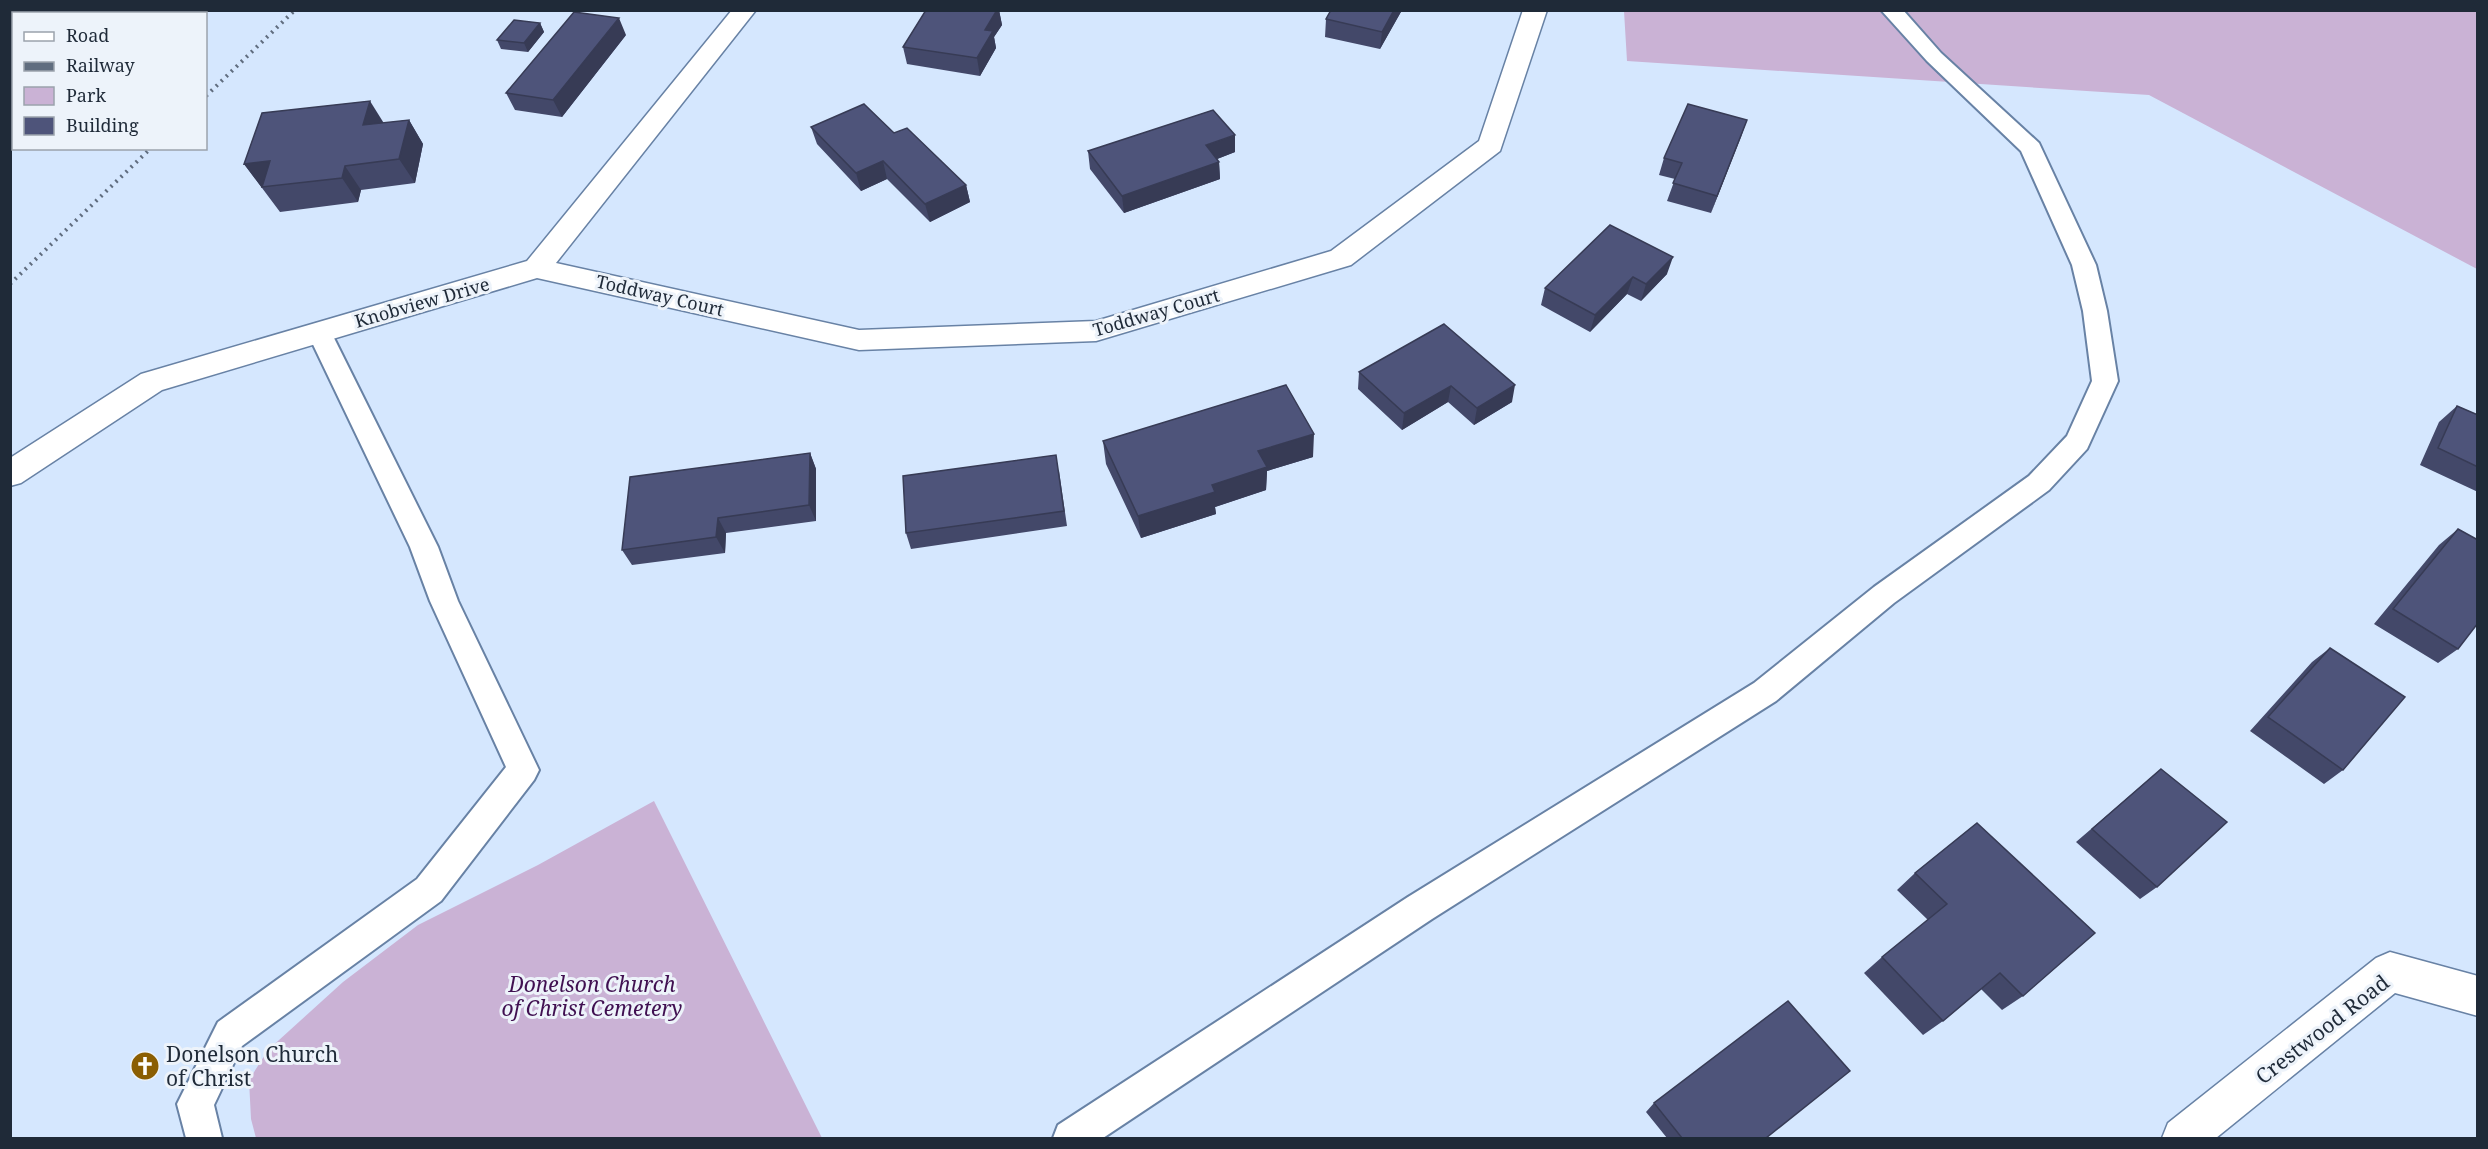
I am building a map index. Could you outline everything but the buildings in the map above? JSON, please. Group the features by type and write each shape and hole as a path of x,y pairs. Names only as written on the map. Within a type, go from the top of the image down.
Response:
{"street":[{"path":"537,268 745,10"},
{"name":"Toddway Court","path":"537,268 859,340 1096,331 1341,258 1491,146 1535,10"},
{"name":"Knobview Drive","path":"10,474 152,382 537,268"},
{"name":"Crestwood Road","path":"2183,1138 2390,972 2478,996"}],"lane":[{"path":"1071,1138 1420,908 1765,692 1884,595 2039,483 2078,442 2104,381 2095,311 2084,265 2031,148 1934,57 1891,10"},
{"path":"204,1138 195,1104 230,1034 429,890 523,770 444,601 424,548 319,332"}],"green space":[{"path":"1624,11 2477,11 2477,269 2149,95 1627,61"},
{"name":"Donelson Church of Christ Cemetery","path":"654,801 822,1138 256,1138 251,1119 249,1080 268,1050 343,982 418,925 538,865"}],"railway":[{"path":"207,95 295,10"},
{"path":"10,284 149,150"}],"place":[{"name":"Donelson Church of Christ","path":"145,1066"}]}
